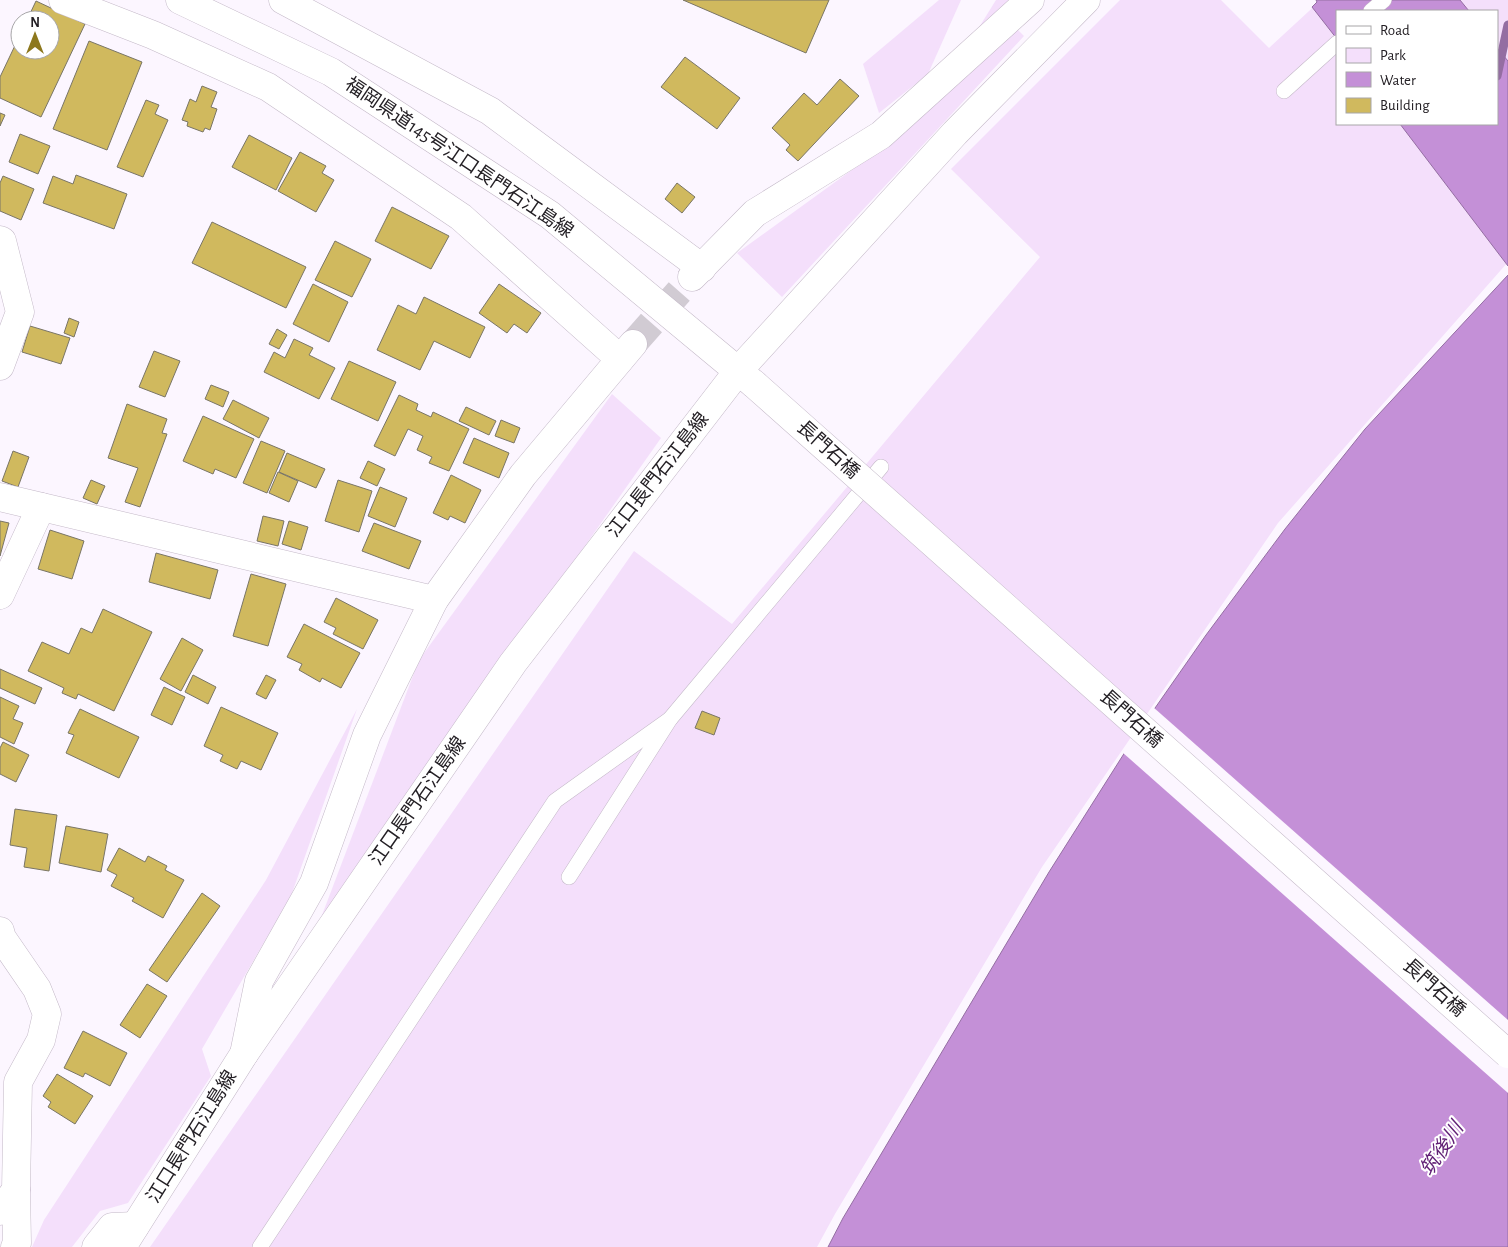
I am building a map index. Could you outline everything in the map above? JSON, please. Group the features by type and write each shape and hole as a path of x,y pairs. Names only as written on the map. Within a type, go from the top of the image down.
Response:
{"street":[{"path":"63,0 153,35 268,88 461,217 626,352 523,476 434,600 367,735 314,883 259,981 244,1054"},
{"name":"福岡県道145号江口長門石江島線","path":"180,0 331,72 550,215 746,378"},
{"path":"283,0 490,111 697,272 755,213 881,135 1030,0"},
{"name":"江口長門石江島線","path":"128,1237 244,1054 513,663 746,378 955,133 1086,0"},
{"path":"0,240 2,241 20,312 0,366"},
{"name":"長門石橋","path":"746,378 1508,1054"},
{"path":"0,497 434,600"},
{"path":"0,595 41,507"},
{"path":"0,931 2,938 37,989 47,1014 40,1040 9,1078 16,1190 17,1243 15,1247"},
{"path":"0,1211 16,1190"},
{"path":"96,1247 112,1227 128,1237"}],"lane":[{"path":"1372,10 1384,0"},
{"path":"1284,91 1336,44"},
{"path":"569,877 670,719 881,468"},
{"path":"260,1247 555,801 670,719"}],"green space":[{"path":"939,0 961,0 928,74 879,113 863,64"},
{"path":"996,0 1017,0 978,29"},
{"path":"1120,0 1221,0 1269,48 1321,0 1508,0 1508,262 1278,523 1042,867 817,1247 150,1247 634,551 732,624 1040,257 951,169"},
{"path":"1014,26 1024,36 782,297 737,253 885,146"},
{"path":"612,394 661,438 319,923 419,660"},
{"path":"357,709 291,896 202,1049 211,1076 128,1203 100,1211 72,1247 32,1247 44,1220 266,880"}],"water":[{"path":"1316,0 1460,0 1468,10 1336,10 1336,38 1312,7 1317,2"},
{"path":"1498,49 1508,61 1508,266 1401,125 1498,125"},
{"name":"筑後川","path":"1508,275 1508,1247 828,1247 843,1218 1049,872 1132,741 1206,635 1285,529 1365,429"}],"pier":[{"path":"1153,707 1508,1020 1508,1093 1122,752"}],"building":[{"path":"683,0 829,0 806,53"},
{"path":"36,1 55,10 32,10"},
{"path":"60,12 85,24 41,117 0,98 0,77 10,56 10,60 60,60"},
{"path":"89,41 142,62 107,150 53,129"},
{"path":"685,57 740,98 717,129 661,87"},
{"path":"840,79 859,96 798,161 786,150 790,145 772,128 804,93 817,105"},
{"path":"202,86 217,92 211,107 217,109 210,130 205,128 203,132 187,126 188,122 182,120 190,99 196,102"},
{"path":"146,100 159,105 155,114 168,120 143,177 117,167"},
{"path":"0,113 5,115 0,126"},
{"path":"20,134 50,146 38,174 9,162"},
{"path":"249,135 292,158 276,190 232,167"},
{"path":"300,152 326,166 322,173 334,180 316,212 278,191"},
{"path":"76,175 127,194 114,229 43,203 53,176 73,184"},
{"path":"3,176 34,189 21,220 0,211 0,183"},
{"path":"677,183 695,197 682,213 665,199"},
{"path":"392,207 449,236 431,269 375,241"},
{"path":"212,222 306,267 286,308 192,263"},
{"path":"335,241 371,259 352,297 315,280"},
{"path":"313,284 348,302 329,342 293,324"},
{"path":"499,284 541,313 527,333 514,324 507,333 479,313"},
{"path":"424,297 485,327 470,358 434,341 420,370 377,350 398,305 416,314"},
{"path":"69,318 79,322 74,337 64,333"},
{"path":"30,326 70,338 61,364 22,352"},
{"path":"277,329 287,335 279,349 269,344"},
{"path":"294,339 313,348 309,355 335,368 319,399 264,372 274,352 285,358"},
{"path":"154,351 180,361 165,397 139,387"},
{"path":"349,361 396,382 378,421 331,399"},
{"path":"211,385 229,392 223,407 205,399"},
{"path":"399,395 418,404 416,410 431,417 433,412 469,429 449,471 429,463 432,457 417,450 423,436 408,429 395,456 374,446"},
{"path":"233,400 269,418 259,438 223,419"},
{"path":"127,404 167,419 162,433 167,434 140,507 125,502 138,468 108,458"},
{"path":"466,407 496,421 489,435 459,421"},
{"path":"203,416 254,439 236,478 215,469 213,474 183,461"},
{"path":"501,420 520,428 514,443 495,436"},
{"path":"474,438 509,453 499,478 463,463"},
{"path":"261,441 285,451 267,493 243,483"},
{"path":"13,451 29,457 18,487 2,481"},
{"path":"287,453 325,469 316,488 279,472"},
{"path":"368,461 385,469 377,486 360,478"},
{"path":"278,472 298,481 289,502 269,493"},
{"path":"451,475 481,490 465,523 450,516 448,520 433,513"},
{"path":"91,480 105,486 97,504 83,498"},
{"path":"338,480 372,491 359,532 325,521"},
{"path":"380,487 407,498 395,527 368,516"},
{"path":"263,516 284,521 278,546 257,541"},
{"path":"0,521 9,523 0,556"},
{"path":"289,521 308,527 301,550 282,544"},
{"path":"374,523 421,541 409,569 362,551"},
{"path":"50,530 84,541 72,579 38,569"},
{"path":"156,553 218,570 210,599 149,582"},
{"path":"251,574 286,584 268,646 233,636"},
{"path":"336,598 378,620 363,649 333,634 336,628 324,622"},
{"path":"103,609 152,632 114,711 78,694 76,699 62,693 64,688 28,671 42,642 69,654 81,628 92,633"},
{"path":"304,624 360,653 341,688 322,678 320,682 299,670 302,664 287,657"},
{"path":"182,638 203,650 181,691 160,679"},
{"path":"0,669 42,688 35,704 0,688"},
{"path":"193,675 216,687 208,704 185,692"},
{"path":"266,675 276,680 266,699 256,694"},
{"path":"164,687 185,697 172,725 151,715"},
{"path":"0,697 19,706 13,719 23,723 14,744 0,737"},
{"path":"221,707 278,733 261,770 241,761 237,769 220,761 223,755 204,746"},
{"path":"80,709 139,737 119,778 66,753 74,735 68,733"},
{"path":"702,711 720,718 714,735 695,728"},
{"path":"3,742 29,755 16,782 0,774 0,748"},
{"path":"15,809 57,815 49,871 24,867 27,848 10,845"},
{"path":"66,826 108,834 101,872 59,863"},
{"path":"119,848 145,862 148,856 167,866 165,870 184,880 163,918 132,901 134,898 111,886 117,875 107,870"},
{"path":"202,893 220,906 167,982 149,970"},
{"path":"147,984 167,996 140,1038 120,1025"},
{"path":"83,1031 127,1053 110,1086 85,1073 83,1077 64,1068"},
{"path":"57,1074 93,1096 75,1124 48,1107 51,1102 43,1096"}],"waterway":[{"path":"1498,71 1508,25"}],"tunnel":[{"path":"633,344 692,277"}]}
